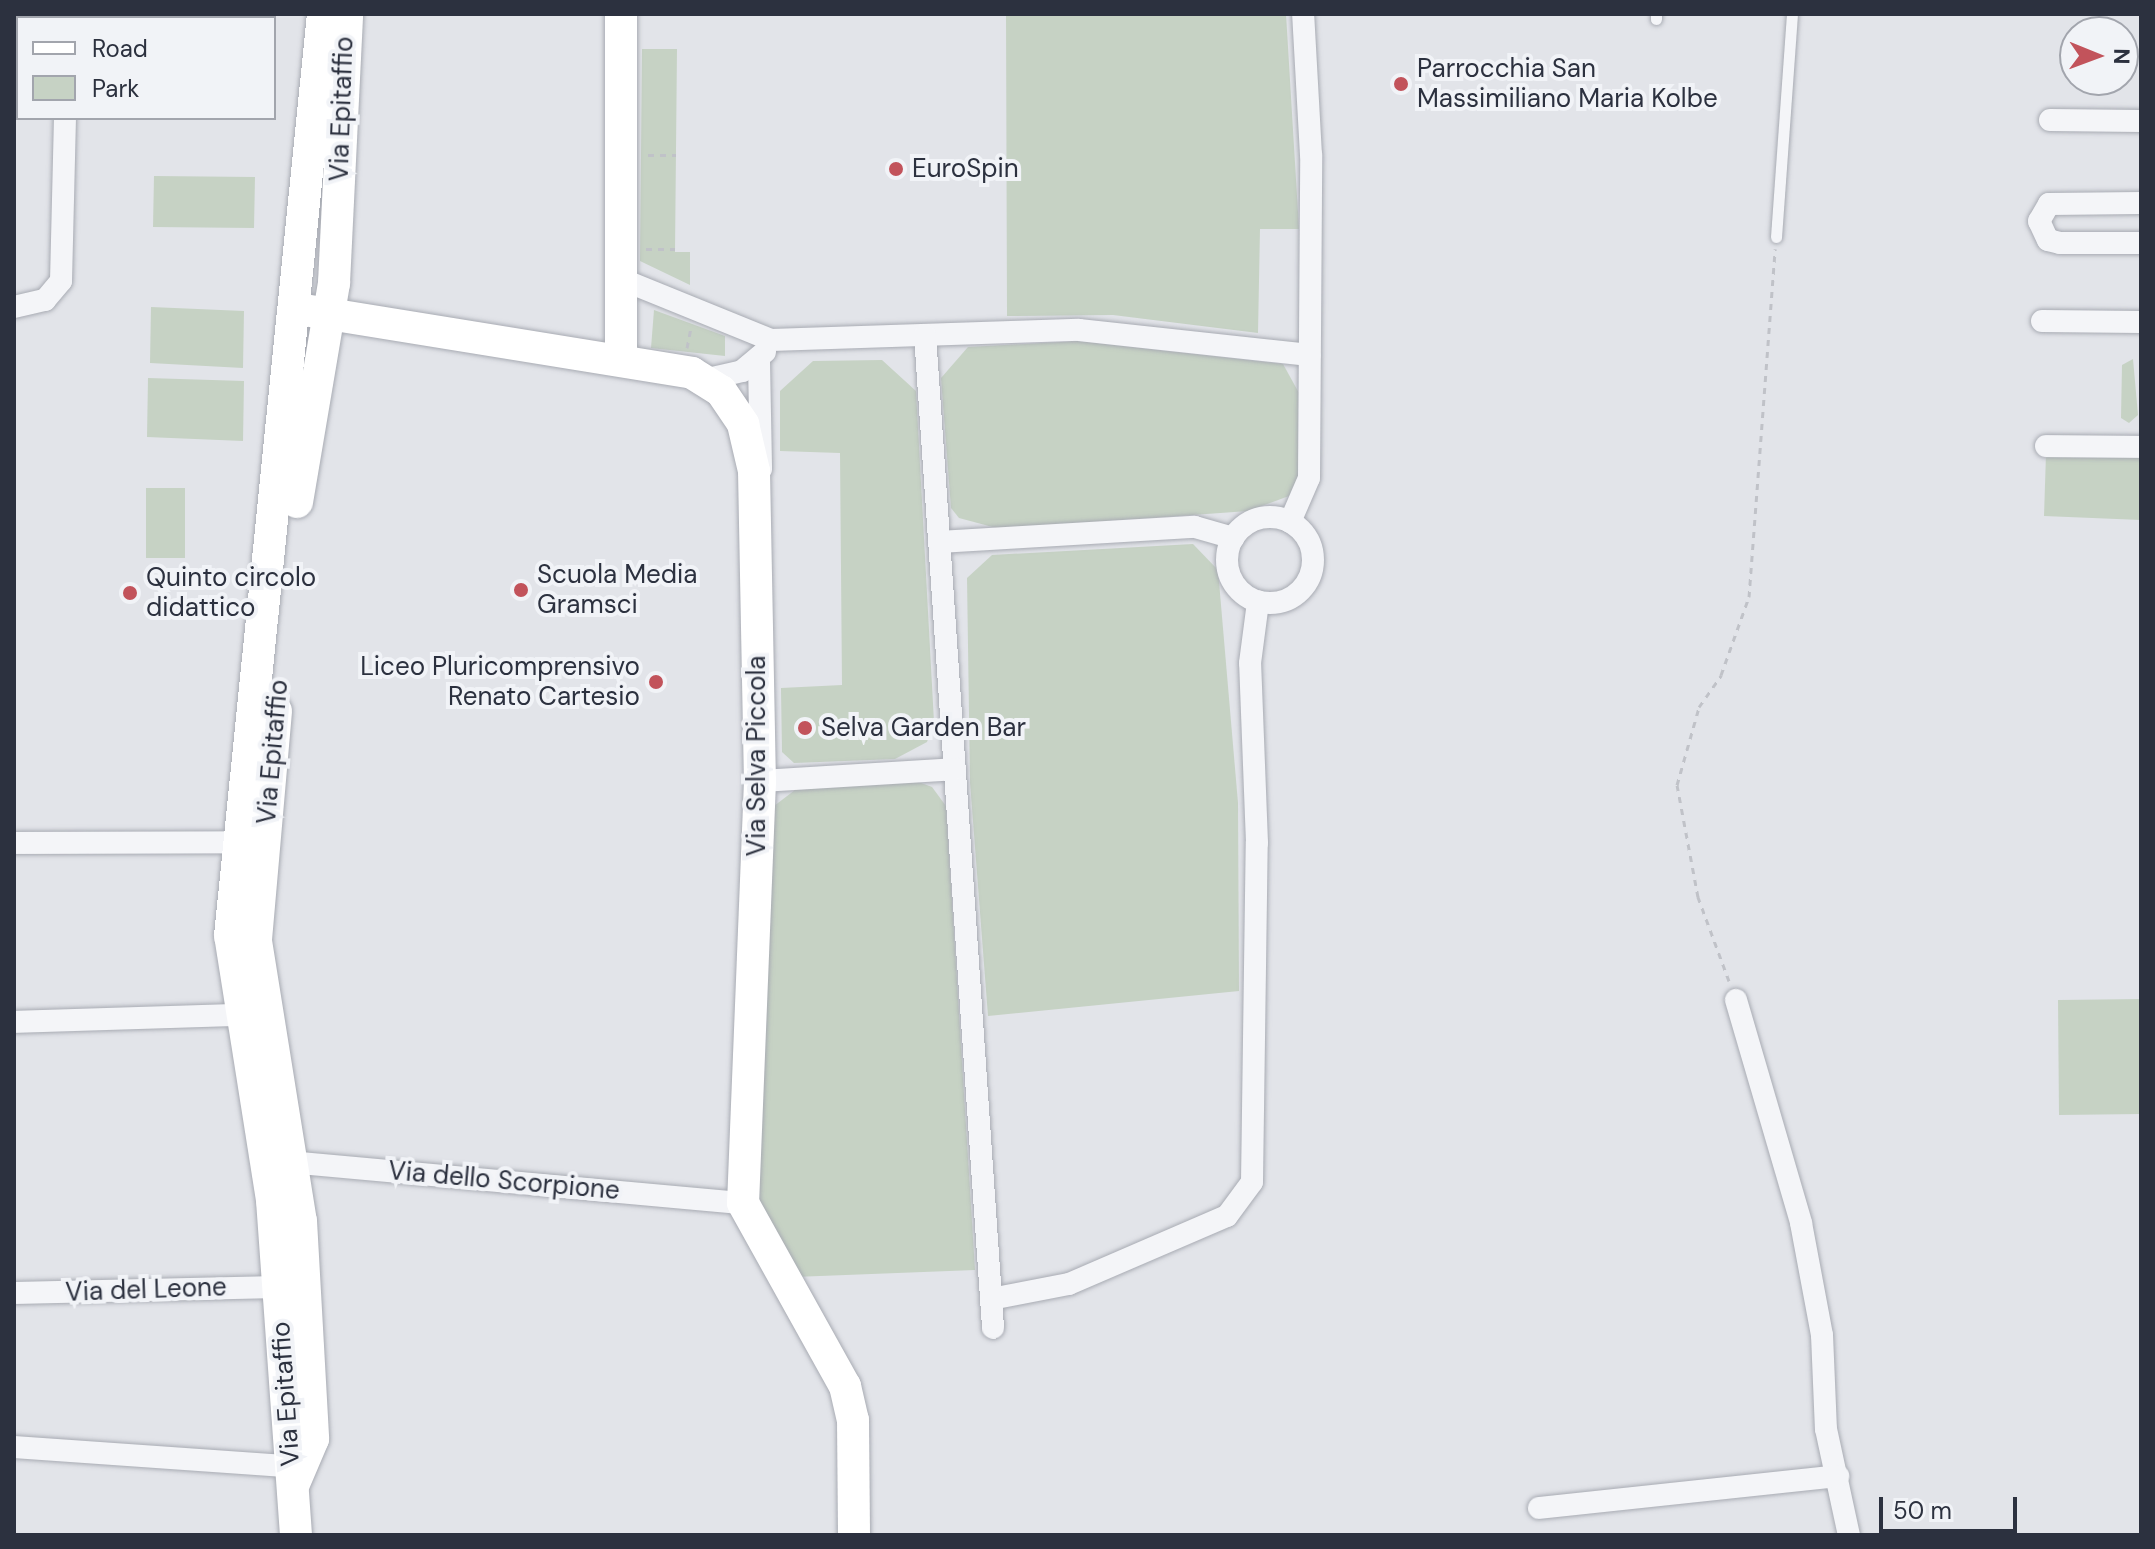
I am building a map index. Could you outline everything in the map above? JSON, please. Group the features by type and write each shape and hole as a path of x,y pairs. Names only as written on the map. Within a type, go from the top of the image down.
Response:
{"street":[{"name":"Via Epitaffio","path":"296,1473 314,1425 278,1161 256,959 252,842 323,14"},
{"name":"Via Epitaffio","path":"296,1535 296,1473 278,1287 278,1161 239,1015 230,955 252,842 295,519 330,314 347,14"},
{"path":"621,14 621,360"},
{"path":"1290,522 1309,478 1310,355 1303,14"},
{"path":"14,307 45,300 61,281 65,120"},
{"path":"2050,120 2141,121"},
{"path":"2141,203 2049,204 2039,221 2048,240 2060,243 2141,243"},
{"path":"621,279 771,340 1111,331 1310,355"},
{"path":"298,309 621,360 696,375 759,362"},
{"path":"2042,321 2141,322"},
{"path":"925,335 993,1328"},
{"path":"755,505 763,434 759,362 771,340"},
{"name":"Via Selva Piccola","path":"696,375 743,424 755,505 760,781 743,1203"},
{"path":"2046,446 2141,447"},
{"path":"1259,518 1290,522 1311,547 1310,575 1286,600 1258,602 1228,573 1233,538 1259,518"},
{"path":"939,542 1195,527 1233,538"},
{"path":"991,1299 1069,1284 1227,1216 1252,1182 1257,843 1250,663 1258,602"},
{"path":"760,781 955,769"},
{"path":"14,843 252,842"},
{"path":"1736,1000 1801,1223 1849,1535"},
{"path":"14,1022 239,1015"},
{"name":"Via dello Scorpione","path":"278,1161 743,1203"},
{"path":"743,1203 845,1386 853,1420 854,1535"},
{"name":"Via del Leone","path":"14,1293 278,1287"},
{"path":"14,1447 296,1473"},
{"path":"1539,1508 1838,1476"}],"lane":[{"path":"1776,237 1792,14"}],"path":[{"path":"640,155 676,155"},
{"path":"1736,1000 1698,897 1677,785 1699,707 1721,675 1749,597 1776,237"},
{"path":"639,249 675,249"},
{"path":"695,309 696,375"}],"green space":[{"path":"1006,14 1286,14 1299,229 1260,229 1258,333 1113,315 1007,316"},
{"path":"642,49 677,49 675,252 690,252 690,285 640,261"},
{"path":"154,176 255,177 254,228 153,227"},
{"path":"151,307 244,311 243,368 150,363"},
{"path":"654,310 725,336 725,356 651,348"},
{"path":"1078,341 1283,364 1299,393 1298,476 1289,496 1248,511 1000,529 959,518 951,508 941,378 968,347"},
{"path":"2133,359 2138,415 2129,423 2121,418 2122,365"},
{"path":"882,360 916,391 934,722 927,742 895,759 794,763 782,752 781,688 842,685 840,453 780,451 780,391 813,361"},
{"path":"148,378 244,381 243,441 147,437"},
{"path":"2046,454 2141,457 2141,520 2044,516"},
{"path":"146,488 185,488 185,558 146,558"},
{"path":"1193,544 1218,570 1238,803 1239,991 988,1016 970,782 967,578 992,555"},
{"path":"913,780 932,787 946,806 975,1270 794,1277 757,1199 774,806 795,790"},
{"path":"2141,999 2141,1114 2059,1115 2058,1000"}],"place":[{"name":"Parrocchia San Massimiliano Maria Kolbe","path":"1401,84"},
{"name":"EuroSpin","path":"896,169"},
{"name":"Scuola Media Gramsci","path":"521,590"},
{"name":"Quinto circolo didattico","path":"130,593"},
{"name":"Liceo Pluricomprensivo Renato Cartesio","path":"656,682"},
{"name":"Selva Garden Bar","path":"805,728"}]}
